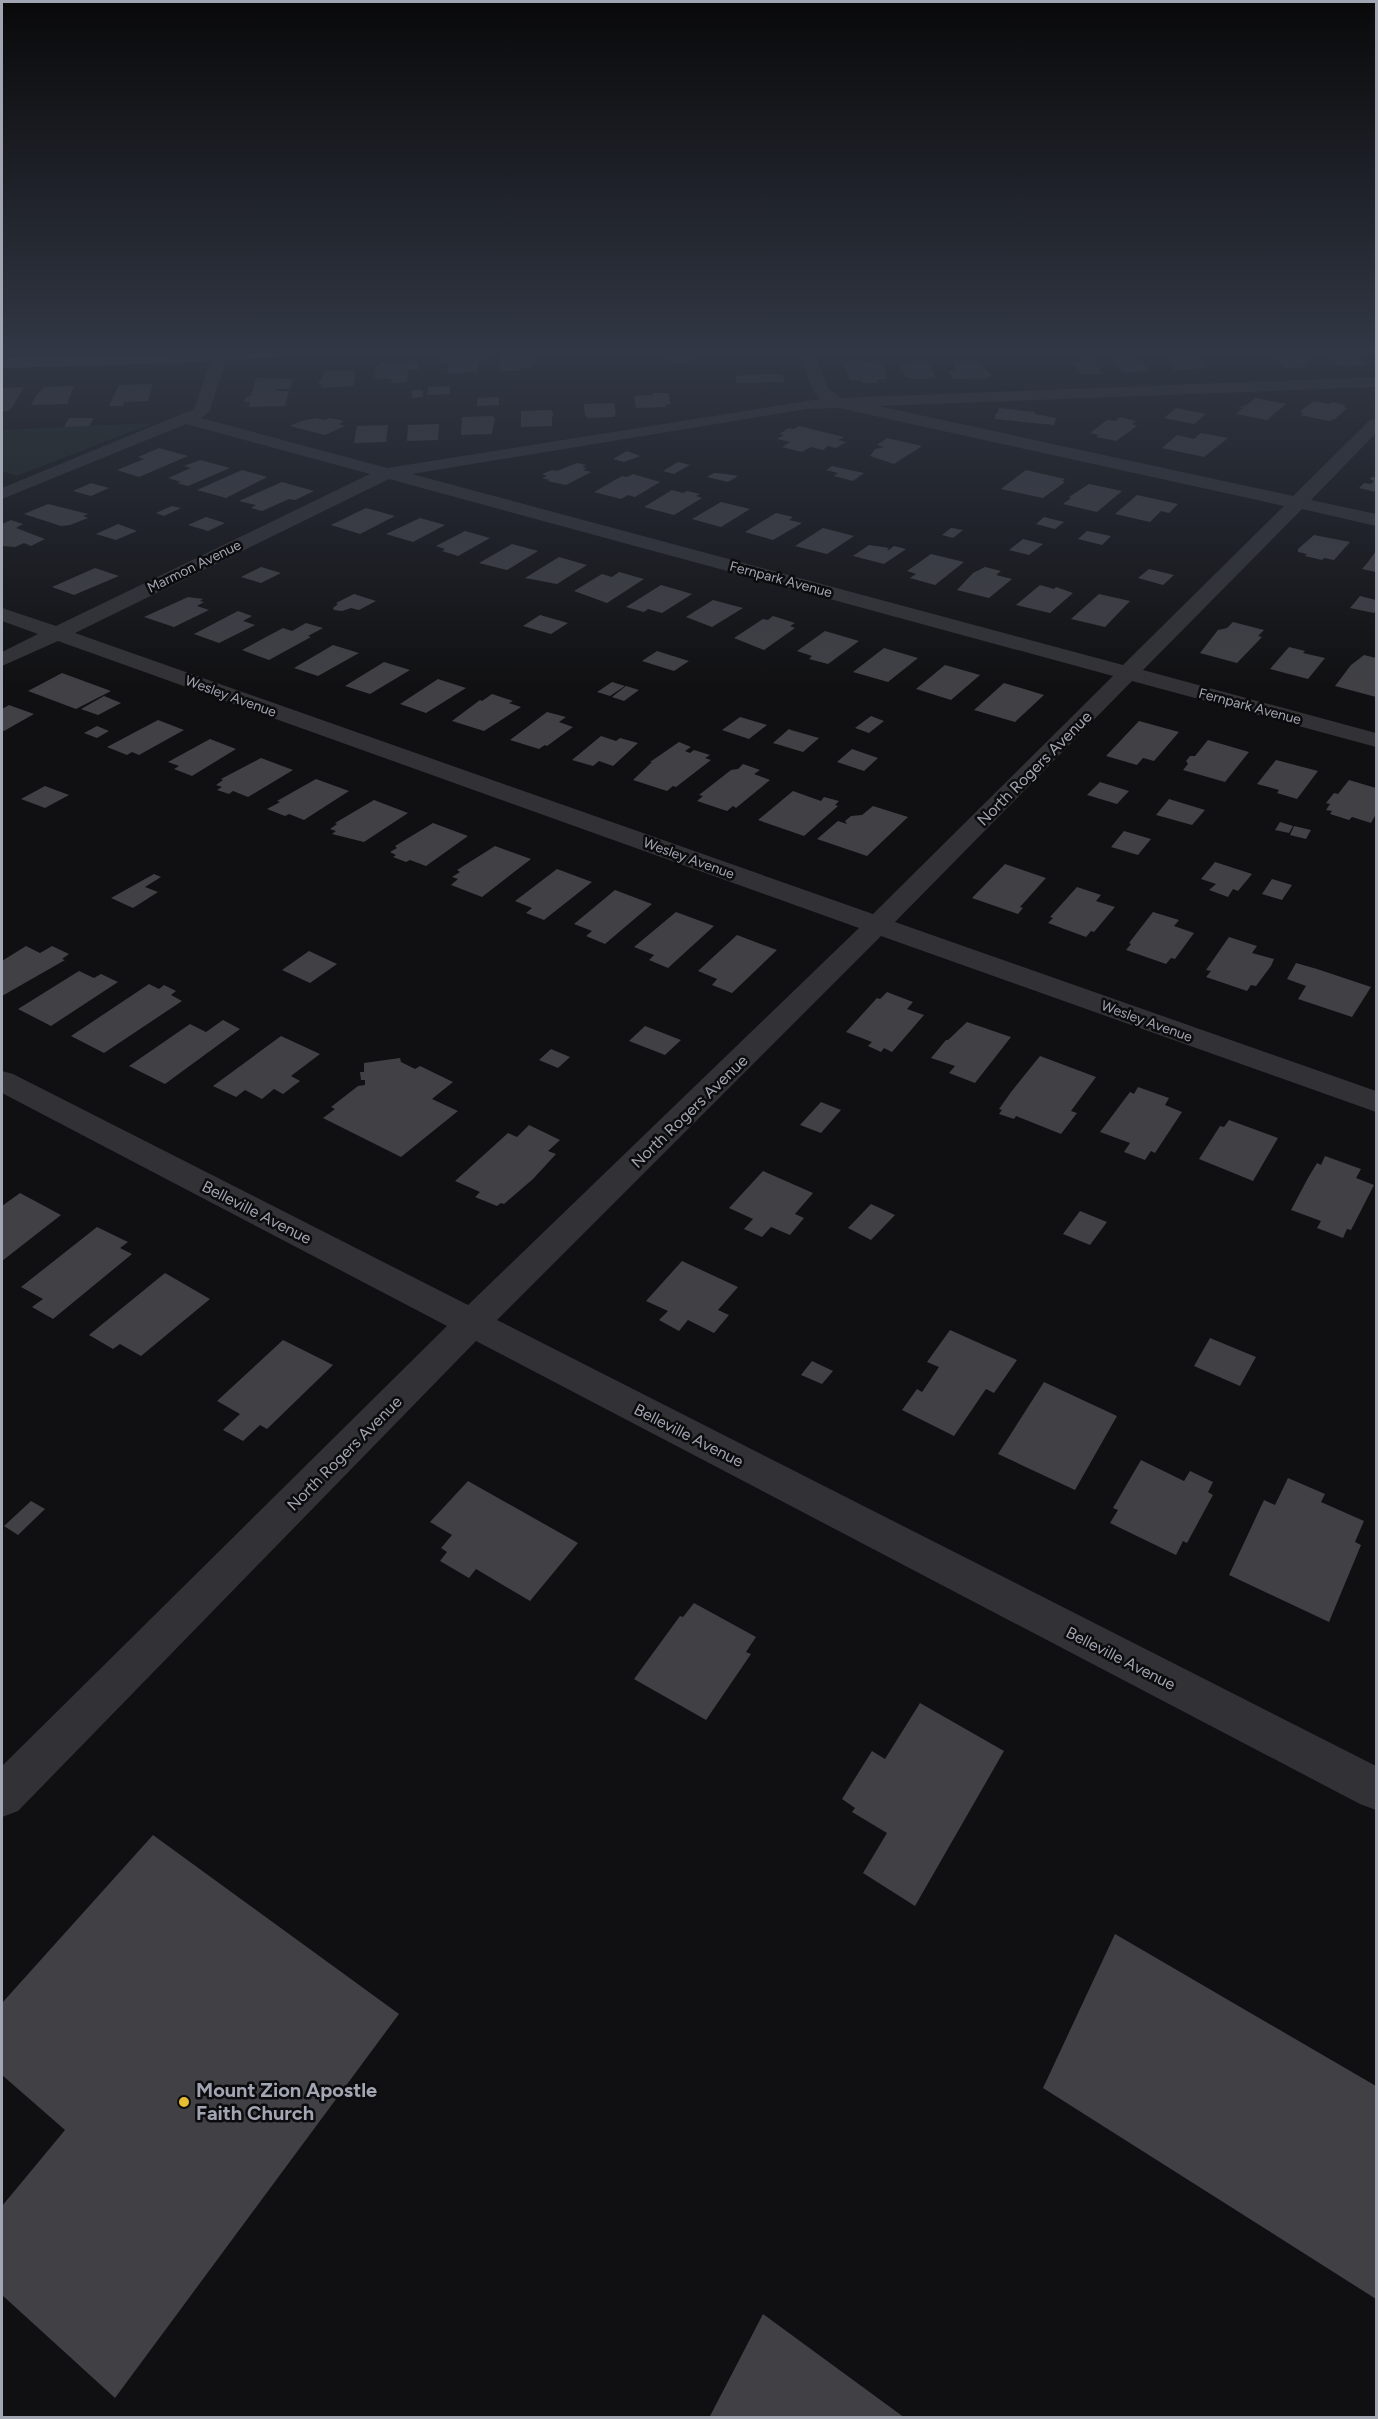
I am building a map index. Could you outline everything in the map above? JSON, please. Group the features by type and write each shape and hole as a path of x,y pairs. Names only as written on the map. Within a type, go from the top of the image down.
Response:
{"street":[{"path":"2,494 76,464"},
{"name":"Fernpark Avenue","path":"353,464 1377,740"},
{"path":"387,473 442,464"},
{"path":"1118,464 1377,520"},
{"name":"North Rogers Avenue","path":"2,1796 151,1649 472,1323 877,925 1337,464"},
{"name":"Marmon Avenue","path":"2,660 387,473"},
{"name":"Wesley Avenue","path":"2,614 1377,1102"},
{"name":"Belleville Avenue","path":"2,1081 1377,1789"}],"shaded area":[{"path":"2,464 48,464 17,476 2,471"}],"building":[{"path":"132,464 170,464 139,477 117,470"},
{"path":"215,464 230,468 188,486 168,478 191,468 184,466"},
{"path":"581,464 586,465 582,467 587,468 583,470 591,472 566,485 542,478 547,476 542,474 552,470 557,471"},
{"path":"675,464 690,465 674,474 663,471"},
{"path":"832,466 864,473 853,481 834,476 838,473 826,470"},
{"path":"242,470 267,477 226,498 197,490"},
{"path":"1026,470 1065,479 1062,481 1065,482 1043,498 1001,489"},
{"path":"714,473 738,476 728,482 707,477"},
{"path":"633,474 660,482 635,497 628,495 621,499 594,492 622,476 627,477"},
{"path":"1376,477 1376,492 1359,488 1364,483 1371,484 1374,481 1370,479"},
{"path":"282,482 314,491 262,511 251,508 256,505 239,501"},
{"path":"91,483 109,488 91,496 73,491"},
{"path":"1089,484 1122,491 1097,512 1063,504 1071,498 1069,497"},
{"path":"672,490 700,494 696,496 702,498 674,515 644,507"},
{"path":"1137,495 1178,504 1169,513 1161,511 1150,522 1115,514"},
{"path":"721,502 750,509 721,527 692,519"},
{"path":"48,504 88,514 83,516 88,518 61,526 24,514"},
{"path":"172,506 181,508 164,516 156,513"},
{"path":"366,508 395,516 360,534 331,525"},
{"path":"776,513 793,517 789,520 802,523 773,540 745,532"},
{"path":"206,517 225,523 208,531 188,525"},
{"path":"1044,517 1064,522 1055,529 1036,524"},
{"path":"420,518 445,525 413,542 386,534"},
{"path":"11,520 23,524 16,528 45,539 31,546 24,543 15,547 2,546 2,524"},
{"path":"118,524 137,531 116,540 96,534"},
{"path":"823,528 854,536 827,554 795,546"},
{"path":"951,528 963,530 953,538 942,535"},
{"path":"465,531 490,538 458,556 442,551 445,549 436,546"},
{"path":"1087,531 1111,536 1102,545 1078,539"},
{"path":"1314,535 1350,542 1334,560 1324,558 1322,560 1298,552 1298,549"},
{"path":"1023,539 1043,544 1029,555 1009,550"},
{"path":"512,544 538,551 507,570 479,563"},
{"path":"869,545 889,548 887,550 894,546 906,549 884,564 853,556"},
{"path":"1376,551 1376,572 1362,569 1368,562"},
{"path":"931,554 964,562 935,585 910,578 916,574 907,571"},
{"path":"559,557 587,565 557,584 525,578"},
{"path":"261,567 281,573 261,583 241,577"},
{"path":"985,567 1001,571 996,575 1012,579 989,598 957,590 973,573"},
{"path":"95,568 119,576 74,595 52,587"},
{"path":"1149,569 1174,575 1163,585 1138,578"},
{"path":"619,572 644,579 607,603 574,591 602,574 612,577"},
{"path":"661,585 692,594 662,613 648,609 644,612 626,607"},
{"path":"1040,585 1054,589 1056,587 1073,593 1050,613 1016,605"},
{"path":"354,594 376,601 359,610 351,608 342,611 334,610 333,608 338,604 336,603"},
{"path":"1099,594 1130,601 1105,627 1071,619"},
{"path":"1360,596 1376,600 1374,613 1350,608"},
{"path":"188,597 203,599 200,601 204,602 197,606 209,610 174,627 144,617"},
{"path":"713,600 743,608 712,627 686,617"},
{"path":"238,611 252,616 243,621 255,625 219,643 194,634"},
{"path":"540,615 568,623 551,634 523,626"},
{"path":"773,616 795,623 790,626 795,628 764,650 734,638 763,619 768,620"},
{"path":"1233,622 1264,630 1258,636 1262,637 1237,663 1200,653 1218,630 1227,628"},
{"path":"306,623 323,628 269,660 242,650 283,628 292,631"},
{"path":"825,631 859,641 828,664 809,659 812,656 797,651"},
{"path":"333,645 359,653 318,676 294,668"},
{"path":"1289,647 1325,658 1308,679 1270,669"},
{"path":"884,648 918,658 888,682 853,672"},
{"path":"657,651 689,661 674,671 642,661"},
{"path":"1364,655 1376,658 1376,697 1335,686 1351,665"},
{"path":"384,662 410,670 370,694 345,686"},
{"path":"945,665 980,675 951,700 916,689"},
{"path":"62,673 111,691 76,709 28,691"},
{"path":"438,679 466,688 426,713 400,704"},
{"path":"612,682 625,686 610,696 597,692"},
{"path":"1004,683 1044,695 1015,722 974,710"},
{"path":"626,686 639,690 624,701 612,697"},
{"path":"492,694 513,701 509,703 521,707 484,731 452,721 480,700"},
{"path":"104,696 121,703 98,715 81,709"},
{"path":"9,705 34,714 4,731 2,730 2,709"},
{"path":"547,712 566,717 559,722 573,727 547,746 539,749 510,740"},
{"path":"871,716 884,721 869,733 855,728"},
{"path":"740,717 767,725 749,739 722,730"},
{"path":"158,720 184,730 139,755 132,752 127,755 107,747"},
{"path":"1139,721 1179,732 1154,761 1143,758 1137,765 1106,756"},
{"path":"97,726 109,731 97,738 84,733"},
{"path":"789,729 819,738 803,752 773,743"},
{"path":"601,736 616,741 620,738 638,743 613,766 599,761 593,766 572,760"},
{"path":"210,739 236,749 192,776 174,769 179,766 168,762"},
{"path":"1208,740 1249,752 1225,782 1183,770 1190,756 1195,756"},
{"path":"679,742 691,747 685,751 690,753 694,750 710,755 705,758 711,760 676,787 673,786 667,791 633,780 652,762 650,762"},
{"path":"852,749 878,758 864,771 837,762"},
{"path":"261,758 293,770 248,797 233,791 229,794 217,790 222,787 216,785 223,780 221,779"},
{"path":"1276,760 1318,771 1297,799 1277,793 1279,790 1257,784"},
{"path":"743,764 760,770 754,774 770,780 736,808 733,806 727,811 697,801 703,796 699,795 731,770 738,769"},
{"path":"316,779 349,791 304,820 267,809 280,802 277,801"},
{"path":"1349,780 1376,788 1376,814 1371,823 1352,817 1349,820 1330,814 1332,811 1326,810 1330,804 1326,803 1334,793 1338,794"},
{"path":"1100,782 1129,791 1117,804 1087,795"},
{"path":"45,786 69,795 45,808 21,799"},
{"path":"793,791 821,801 824,797 839,801 835,805 838,806 804,836 758,820"},
{"path":"1169,799 1205,810 1192,825 1156,815"},
{"path":"374,800 408,813 364,842 332,834 336,831 330,829 337,824 335,823"},
{"path":"873,806 908,817 867,856 817,839 838,821 847,824 845,821 851,816 862,815"},
{"path":"1280,822 1293,826 1289,833 1275,830"},
{"path":"433,823 468,836 426,866 393,857 396,855 390,852 397,848 395,846"},
{"path":"1294,826 1311,830 1306,839 1290,835"},
{"path":"1124,831 1151,839 1138,855 1111,847"},
{"path":"495,846 531,859 482,897 451,885 458,879 452,877 460,872 457,870"},
{"path":"1215,862 1252,874 1238,891 1233,889 1228,897 1209,890 1216,884 1201,879"},
{"path":"1005,864 1046,878 1020,907 1023,908 1018,914 972,898"},
{"path":"557,869 592,882 544,920 526,913 532,908 515,901"},
{"path":"154,874 161,877 145,887 158,892 133,908 111,898"},
{"path":"1272,879 1292,885 1282,900 1262,894"},
{"path":"1077,887 1101,895 1096,901 1115,907 1094,932 1091,931 1086,937 1048,923 1053,918 1050,917"},
{"path":"615,890 652,904 605,944 586,936 592,931 574,924"},
{"path":"676,912 714,926 668,968 649,960 654,955 634,947"},
{"path":"1153,912 1179,920 1174,926 1194,933 1175,959 1171,958 1166,964 1126,950"},
{"path":"737,935 777,950 732,993 712,985 717,979 698,971"},
{"path":"1229,937 1257,946 1252,953 1274,959 1256,986 1251,985 1247,991 1206,977 1211,971 1206,970"},
{"path":"26,946 40,953 52,946 69,954 62,959 65,960 2,996 2,961"},
{"path":"309,951 337,964 310,983 282,970"},
{"path":"1296,963 1371,987 1352,1017 1298,999 1306,986 1287,979"},
{"path":"79,971 94,978 101,974 118,982 51,1026 18,1009"},
{"path":"149,984 159,989 164,985 176,991 171,995 182,1001 104,1053 71,1036"},
{"path":"887,992 913,1002 907,1009 924,1015 892,1052 884,1048 881,1052 868,1046 872,1042 846,1032 877,998 880,999"},
{"path":"223,1020 240,1029 165,1084 129,1066 190,1024 206,1032"},
{"path":"967,1022 1011,1037 975,1083 949,1073 955,1066 931,1058 946,1040"},
{"path":"645,1026 681,1040 665,1055 629,1041"},
{"path":"281,1036 320,1054 291,1076 300,1081 283,1094 274,1089 262,1099 245,1090 236,1097 213,1086"},
{"path":"551,1049 570,1057 558,1068 539,1060"},
{"path":"1040,1056 1096,1077 1071,1111 1077,1113 1061,1134 1016,1116 1014,1119 999,1114 1002,1110 999,1109 1011,1092"},
{"path":"400,1058 401,1062 415,1069 420,1066 453,1082 432,1099 458,1111 401,1157 323,1118 335,1109 331,1107 358,1086 365,1085 365,1080 361,1080 360,1072 364,1072 364,1063"},
{"path":"1138,1087 1169,1098 1165,1105 1182,1112 1155,1153 1151,1151 1145,1160 1124,1152 1130,1143 1100,1132 1130,1092 1134,1094"},
{"path":"821,1102 841,1110 821,1133 800,1125"},
{"path":"1229,1120 1278,1138 1253,1181 1199,1159 1220,1126 1224,1127"},
{"path":"529,1125 560,1140 548,1151 556,1154 533,1179 504,1204 497,1206 475,1197 480,1192 455,1181 508,1133 517,1137"},
{"path":"1325,1156 1361,1169 1356,1178 1374,1185 1351,1230 1347,1229 1343,1238 1317,1228 1321,1221 1291,1210 1317,1163 1321,1165"},
{"path":"763,1171 813,1193 795,1214 804,1218 790,1235 771,1227 762,1237 744,1229 753,1219 729,1208"},
{"path":"20,1193 61,1215 2,1261 2,1206"},
{"path":"871,1204 895,1215 871,1240 848,1228"},
{"path":"1080,1211 1107,1222 1090,1245 1063,1234"},
{"path":"97,1227 128,1242 120,1248 132,1254 53,1319 32,1307 43,1299 21,1287"},
{"path":"682,1261 738,1287 718,1310 729,1315 714,1333 688,1320 679,1331 659,1320 668,1311 646,1301"},
{"path":"165,1273 210,1299 141,1356 120,1344 113,1349 89,1335"},
{"path":"950,1330 1017,1360 994,1393 986,1389 954,1436 902,1410 917,1389 922,1392 939,1367 927,1362"},
{"path":"1210,1338 1256,1357 1240,1386 1194,1366"},
{"path":"283,1340 333,1365 267,1429 260,1425 243,1441 223,1430 240,1414 217,1401"},
{"path":"812,1361 833,1371 822,1384 801,1375"},
{"path":"1044,1382 1117,1416 1075,1490 998,1454"},
{"path":"1141,1460 1184,1481 1190,1471 1213,1482 1208,1492 1213,1495 1187,1543 1183,1541 1176,1555 1110,1523 1118,1510 1113,1508"},
{"path":"1288,1478 1325,1494 1321,1502 1364,1521 1355,1542 1361,1545 1329,1622 1229,1575 1264,1500 1275,1505"},
{"path":"468,1481 578,1543 530,1601 476,1569 469,1578 440,1561 447,1552 441,1548 452,1535 430,1522"},
{"path":"31,1501 45,1509 18,1535 4,1526"},
{"path":"694,1603 756,1637 746,1652 751,1654 706,1720 634,1679 680,1616 683,1617"},
{"path":"920,1703 1004,1751 915,1906 863,1873 887,1833 852,1812 855,1808 842,1799 872,1751 885,1759"},
{"name":"Mount Zion Apostle Faith Church","path":"153,1835 399,2014 115,2398 2,2295 2,2206 65,2130 2,2075 2,2003"},
{"path":"1115,1934 1376,2086 1376,2299 1043,2088"},
{"path":"763,2314 905,2418 709,2418"}],"place":[{"name":"Mount Zion Apostle Faith Church","path":"184,2102"}]}
